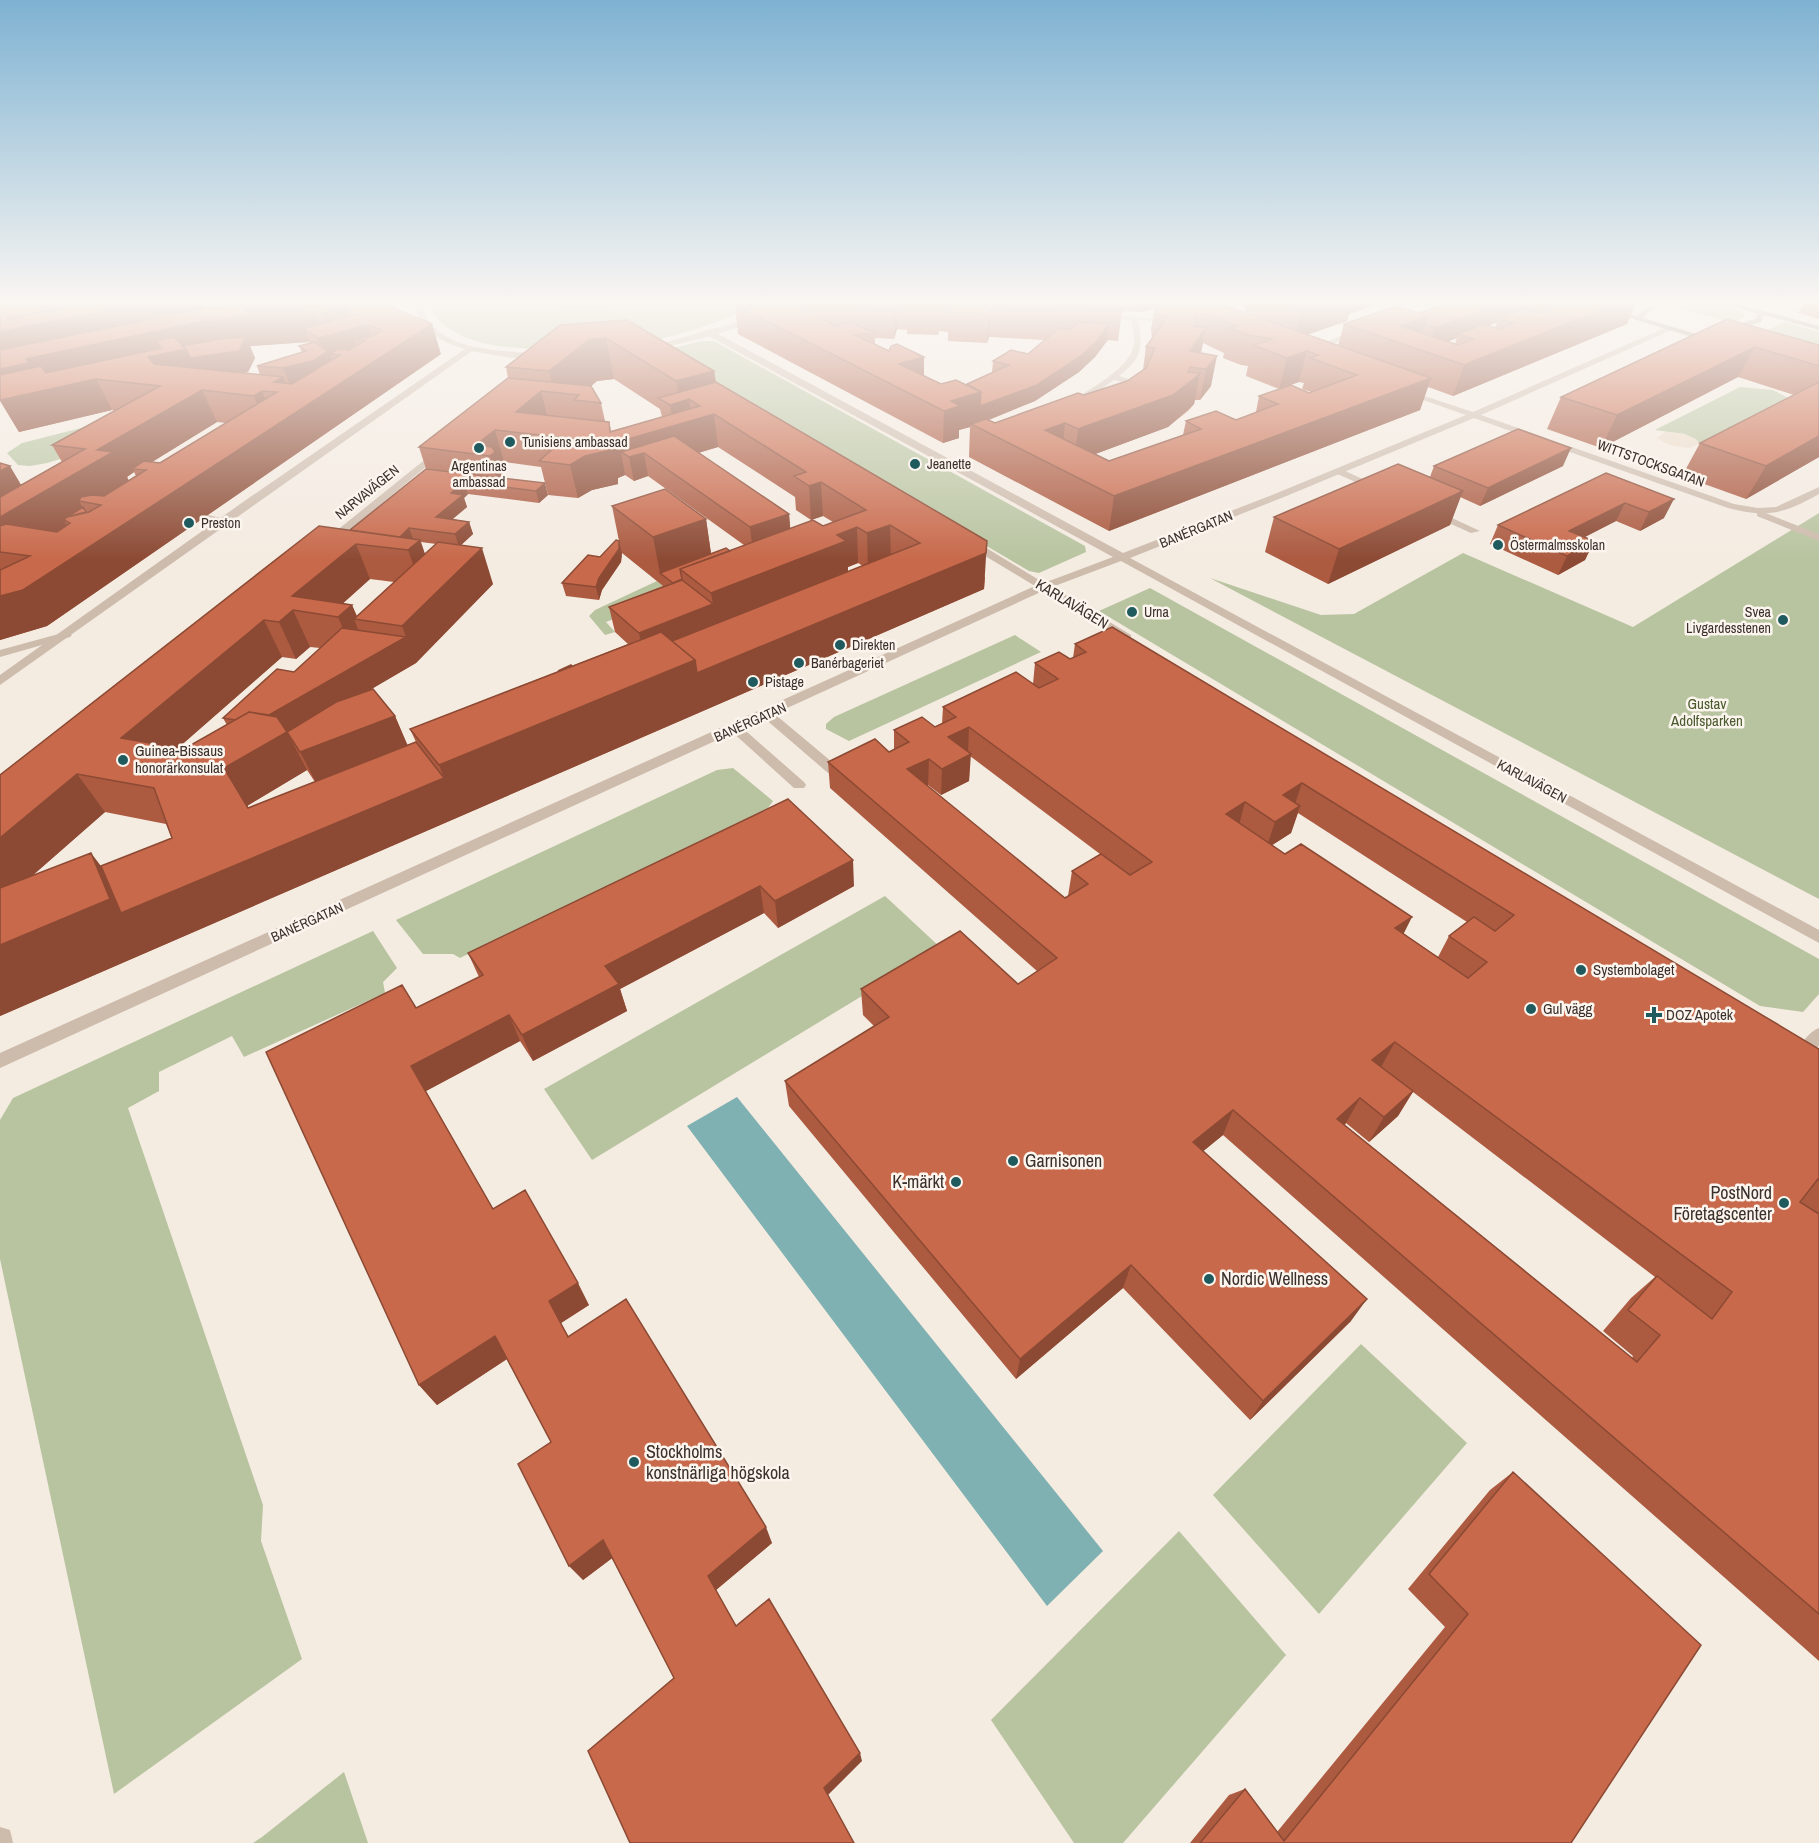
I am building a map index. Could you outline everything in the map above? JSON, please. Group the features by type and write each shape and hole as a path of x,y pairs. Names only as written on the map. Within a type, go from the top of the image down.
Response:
{"street":[{"path":"0,681 224,520 414,388"},
{"name":"KARLAVÄGEN","path":"810,388 1819,937"},
{"path":"1066,411 1098,388"},
{"path":"1115,404 1128,388"},
{"name":"WITTSTOCKSGATAN","path":"1399,388 1731,506 1760,514 1785,509 1819,490"},
{"name":"BANÉRGATAN","path":"0,1061 1042,587 1338,471 1535,388"},
{"name":"NARVAVÄGEN","path":"322,548 447,446"},
{"path":"1338,471 1383,491"},
{"path":"1424,509 1475,531"},
{"path":"1760,514 1819,538"},
{"path":"204,517 224,520"},
{"name":"KARLAVÄGEN","path":"963,538 1139,644"},
{"path":"0,654 66,635"},
{"path":"767,714 833,770"},
{"path":"735,728 799,785"}],"green space":[{"path":"720,388 799,388 1085,546 1086,552 1039,573 1029,571"},
{"path":"1738,388 1773,390 1792,400 1699,445 1685,434 1655,430"},
{"path":"105,422 93,449 30,466 18,465 7,453 22,443"},
{"name":"Gustav Adolfsparken","path":"1819,513 1819,899 1210,578 1321,615 1354,614 1463,553 1633,627"},
{"path":"657,581 675,596 606,622 615,632 605,635 589,616 595,610"},
{"path":"1150,588 1819,959 1819,994 1803,1012 1760,1006 1099,611"},
{"path":"1015,635 1041,652 849,741 826,729 826,724 834,717"},
{"path":"733,768 773,801 768,808 460,958 453,954 423,954 396,920 717,770"},
{"path":"885,896 941,948 592,1160 544,1089"},
{"path":"373,931 397,968 383,982 385,993 244,1057 232,1036 159,1072 159,1091 128,1108 263,1505 261,1541 302,1659 114,1794 0,1259 0,1120 13,1098"},
{"path":"1361,1344 1467,1443 1319,1614 1213,1495"},
{"path":"1179,1531 1286,1655 1123,1843 1074,1843 991,1720"},
{"path":"344,1772 368,1843 253,1843 262,1837"}],"shaded area":[{"path":"1665,432 1685,434 1696,439 1700,444 1689,448 1669,445 1657,438"}],"water":[{"path":"737,1097 1103,1551 1047,1606 687,1126"}],"building":[{"path":"0,388 55,388 0,400"},
{"path":"156,388 334,388 23,590 0,596 0,570 30,556 0,552 0,526 6,524 57,532 70,523 64,520 67,517 89,512 101,505 79,501 81,497 104,496 146,470 132,469 144,461 160,463 277,392 262,391 254,396 202,390 97,450 113,452 0,517 0,497 85,449 52,445"},
{"path":"495,388 592,388 601,403 574,400 579,395 541,391 516,412 609,422 610,432 700,406 689,399 670,405 658,398 694,388 726,388 987,541 986,553 697,673 695,660 672,641 920,543 890,525 867,533 857,527 837,535 846,541 711,593 680,569 813,520 823,526 866,510 821,482 809,486 794,476 806,472 714,414 611,444 611,450 585,456 570,465 539,461 556,446 572,447 580,441 578,439 495,430 476,445 492,447 495,452 490,456 419,447"},
{"path":"899,388 973,388 981,392 951,401 960,406 944,411"},
{"path":"974,388 1029,388 980,406 981,392"},
{"path":"1105,388 1182,388 1173,395 1078,429 1065,423 1045,430 1109,461 1201,429 1186,421 1216,411 1236,420 1278,404 1259,396 1282,388 1298,388 1309,393 1322,388 1404,388 1114,496 971,424 986,419 995,423 1078,393 1084,395"},
{"path":"1580,388 1672,388 1617,415 1561,397"},
{"path":"1807,388 1819,388 1819,436 1766,466 1700,443"},
{"path":"1518,429 1571,448 1488,488 1434,466"},
{"path":"674,436 789,514 750,527 644,453 629,457 621,452"},
{"path":"0,463 10,466 0,471"},
{"path":"1398,464 1463,491 1339,549 1274,517"},
{"path":"426,469 545,483 536,491 464,482 451,493 463,495 436,517 469,522 455,534 409,528 400,537 350,530"},
{"path":"1606,473 1674,499 1649,512 1625,503 1569,531 1594,541 1567,556 1498,525"},
{"path":"665,489 706,519 653,537 612,506"},
{"path":"83,507 86,512 67,517"},
{"path":"319,526 420,540 408,550 356,544 292,596 352,605 338,617 293,610 279,622 264,620 121,738 184,749 249,712 277,717 287,732 224,768 248,808 416,742 444,778 121,913 101,866 172,838 154,788 77,774 0,838 0,775"},
{"path":"616,540 619,541 619,549 599,578 596,587 562,583 588,555 600,557"},
{"path":"438,542 482,548 402,626 354,619"},
{"path":"726,548 730,551 680,569 682,579 673,583 660,573"},
{"path":"682,580 713,604 639,633 609,607"},
{"name":"Garnisonen","path":"1112,627 1819,1049 1819,1180 1800,1202 1819,1214 1819,1614 1233,1110 1193,1142 1367,1299 1263,1401 1131,1265 1020,1359 785,1081 889,1017 861,989 960,931 1018,984 1057,958 828,762 875,739 889,752 909,742 894,730 922,717 935,727 956,717 943,707 1016,672 1039,688 1058,679 1035,663 1059,652 1070,659 1086,652 1075,644","holes":["969,727 1152,862 1130,875 1101,854 1072,871 1088,884 1065,898 907,769 929,759 942,769 971,754 948,737","1302,783 1514,915 1495,931 1474,917 1449,936 1487,962 1468,978 1395,928 1412,917 1301,844 1285,854 1226,814 1245,802 1275,822 1300,806 1283,795","1395,1042 1732,1292 1712,1319 1657,1276 1628,1310 1660,1335 1637,1362 1337,1119 1360,1098 1384,1117 1413,1091 1372,1060"]},
{"path":"342,628 406,637 269,715 249,712 235,720 223,718 277,669 294,672"},
{"path":"661,632 695,660 439,765 410,729"},
{"path":"373,689 395,716 300,752 287,732 336,702"},
{"path":"788,799 853,860 775,901 760,886 605,966 619,984 522,1035 509,1015 411,1066 493,1209 525,1190 578,1283 549,1301 568,1337 626,1299 766,1527 708,1576 736,1626 769,1599 860,1753 824,1788 854,1843 630,1843 588,1751 674,1678 603,1540 569,1566 518,1464 551,1442 495,1336 419,1385 266,1052 402,985 416,1008 483,975 468,953"},
{"path":"91,853 110,899 0,945 0,888"},
{"path":"1513,1472 1701,1645 1571,1843 1200,1843 1245,1789 1284,1841 1468,1614 1429,1574"}],"place":[{"name":"Tunisiens ambassad","path":"510,442"},
{"name":"Argentinas ambassad","path":"479,448"},
{"name":"Jeanette","path":"915,464"},
{"name":"Preston","path":"189,523"},
{"name":"Östermalmsskolan","path":"1498,545"},
{"name":"Urna","path":"1132,612"},
{"name":"Svea Livgardesstenen","path":"1783,620"},
{"name":"Direkten","path":"840,645"},
{"name":"Banérbageriet","path":"799,663"},
{"name":"Pistage","path":"753,682"},
{"name":"Guinea-Bissaus honorärkonsulat","path":"123,760"},
{"name":"Systembolaget","path":"1581,970"},
{"name":"Gul vägg","path":"1531,1009"},
{"name":"DOZ Apotek","path":"1654,1015"},
{"name":"Garnisonen","path":"1013,1161"},
{"name":"K-märkt","path":"956,1182"},
{"name":"PostNord Företagscenter","path":"1784,1203"},
{"name":"Nordic Wellness","path":"1209,1279"},
{"name":"Stockholms konstnärliga högskola","path":"634,1462"}]}
